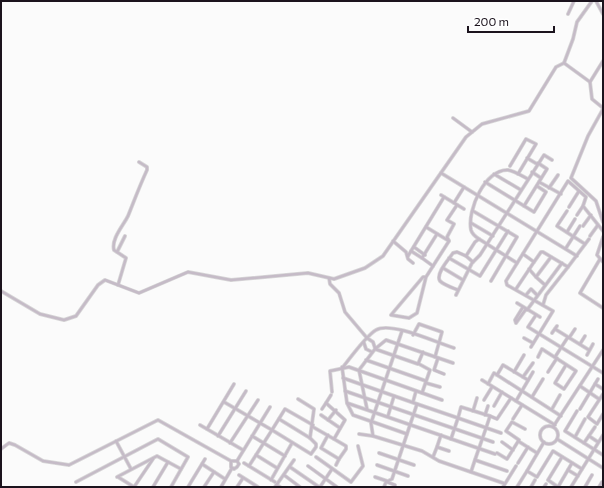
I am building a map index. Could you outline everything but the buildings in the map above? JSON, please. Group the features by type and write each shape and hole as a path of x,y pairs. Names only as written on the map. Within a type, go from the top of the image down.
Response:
{"street":[{"path":"568,14 574,1"},
{"path":"564,64 577,22 592,1"},
{"path":"596,1 603,14"},
{"path":"603,61 590,82 592,99 603,108 588,136 571,178 596,201 603,222"},
{"path":"564,64 590,82"},
{"path":"1,291 40,314 64,320 73,317 80,312 100,283 108,281 128,290 142,292 180,274 190,272 231,280 308,273 329,278 336,278 369,266 383,256 466,137 482,124 529,111 543,90 551,72 556,67 564,64"},
{"path":"453,118 472,132"},
{"path":"510,166 526,139 536,144 518,174"},
{"path":"456,295 473,262 478,259 544,155 552,160"},
{"path":"524,206 548,168 528,158"},
{"path":"118,285 126,258 113,250 113,247 119,230 126,219 147,169 139,162"},
{"path":"517,263 472,233 470,222 478,196 485,182 493,174 507,170 528,179"},
{"path":"532,172 541,178"},
{"path":"441,173 538,230 577,256"},
{"path":"493,174 521,190"},
{"path":"549,188 558,175"},
{"path":"530,347 553,311 507,285 506,283 522,254 568,181 586,199 577,215"},
{"path":"485,182 534,212 546,192 537,186"},
{"path":"539,182 561,194"},
{"path":"426,277 423,277 391,315 403,318 415,316 417,313 426,277 449,241 447,237 454,224 447,220 464,187"},
{"path":"569,207 579,191"},
{"path":"441,195 464,209"},
{"path":"408,256 444,197"},
{"path":"583,206 603,231"},
{"path":"600,211 603,208"},
{"path":"473,211 518,237 491,281"},
{"path":"567,211 557,226 585,244"},
{"path":"566,248 591,215"},
{"path":"567,232 575,219"},
{"path":"470,222 493,236"},
{"path":"543,305 546,295 577,256 598,225"},
{"path":"426,227 449,241"},
{"path":"449,258 479,276 482,275 508,231"},
{"path":"422,258 437,234"},
{"path":"117,252 125,236"},
{"path":"603,237 597,255 603,262"},
{"path":"466,256 475,242 479,239"},
{"path":"393,241 406,252 408,259 412,263"},
{"path":"414,247 425,254"},
{"path":"411,251 433,266"},
{"path":"458,290 440,281 439,277 443,268 455,252 466,256 473,262"},
{"path":"516,289 540,252 568,266"},
{"path":"522,254 534,262"},
{"path":"536,277 552,257"},
{"path":"600,259 580,293 603,308"},
{"path":"526,309 515,320 516,324 562,263"},
{"path":"443,268 463,280"},
{"path":"529,269 544,285"},
{"path":"329,278 330,284 339,293 345,312 367,338 374,343 375,349"},
{"path":"420,281 424,285"},
{"path":"527,285 537,295"},
{"path":"526,295 531,289"},
{"path":"517,303 540,317"},
{"path":"536,315 528,328 603,373"},
{"path":"414,335 419,324 442,332 434,370 444,374"},
{"path":"552,333 557,326"},
{"path":"407,434 371,423 353,415 347,403 342,367 372,333 383,327 402,331 454,348"},
{"path":"555,329 590,350"},
{"path":"548,372 561,347 575,329"},
{"path":"373,436 371,423 402,331"},
{"path":"580,344 585,336"},
{"path":"524,338 532,343"},
{"path":"367,409 359,370 372,352 387,340 453,363"},
{"path":"364,342 366,349 372,352"},
{"path":"586,355 594,344"},
{"path":"375,349 430,369 422,393"},
{"path":"538,357 542,350 576,371 564,389 555,383 566,365"},
{"path":"554,426 603,350"},
{"path":"418,364 423,352"},
{"path":"514,372 524,355"},
{"path":"366,360 440,387"},
{"path":"523,377 533,362"},
{"path":"497,375 503,365 528,380"},
{"path":"322,409 331,393 330,371 342,367 349,367 359,370 442,400"},
{"path":"516,401 532,372"},
{"path":"488,384 494,373 561,416"},
{"path":"343,378 501,433"},
{"path":"532,397 543,379"},
{"path":"598,379 565,431 603,455"},
{"path":"482,380 554,426 557,433 556,439 550,444 544,442 540,436 542,430 547,426 554,426"},
{"path":"207,430 234,384"},
{"path":"595,384 603,389"},
{"path":"484,400 492,386"},
{"path":"580,386 599,399"},
{"path":"218,436 246,391"},
{"path":"345,391 365,396 492,442"},
{"path":"413,402 416,391"},
{"path":"494,406 502,392"},
{"path":"603,394 588,417 597,424 603,414"},
{"path":"552,409 560,395"},
{"path":"388,416 394,396"},
{"path":"473,411 477,398"},
{"path":"451,439 462,407 497,419 511,398"},
{"path":"298,399 314,409 313,426 310,438"},
{"path":"230,443 258,400"},
{"path":"224,402 311,454 316,447 316,444 310,438 279,419"},
{"path":"326,402 345,420 334,439"},
{"path":"347,403 388,416 507,459 518,441"},
{"path":"384,487 387,481 392,479 417,404"},
{"path":"513,419 522,405"},
{"path":"485,415 488,406"},
{"path":"221,487 232,468 236,468 238,466 237,460 270,407"},
{"path":"249,466 279,419 283,410 288,409 346,446 346,449 336,465"},
{"path":"328,420 336,410"},
{"path":"321,415 340,428"},
{"path":"471,472 490,416"},
{"path":"1,449 9,443 43,461 69,465 158,420 231,461 237,460"},
{"path":"575,437 586,420"},
{"path":"524,429 512,422 506,431 519,440 518,441 537,453"},
{"path":"200,425 243,450"},
{"path":"584,444 595,427"},
{"path":"360,434 373,436 403,446 503,483"},
{"path":"328,435 321,445 321,448 339,459"},
{"path":"433,457 441,435"},
{"path":"571,487 603,435"},
{"path":"252,436 284,456"},
{"path":"589,436 598,442"},
{"path":"76,482 158,439 188,457 170,487"},
{"path":"556,439 603,468"},
{"path":"116,441 131,469"},
{"path":"502,442 513,450"},
{"path":"517,487 544,442"},
{"path":"270,480 292,443"},
{"path":"316,457 350,482 362,466 358,446"},
{"path":"437,447 449,451"},
{"path":"503,487 528,447"},
{"path":"527,471 537,477 553,451 582,469"},
{"path":"379,452 414,464"},
{"path":"256,455 278,468"},
{"path":"153,458 134,487 117,477 131,469 153,458 157,456 181,469"},
{"path":"562,457 548,480 558,487 572,463"},
{"path":"188,487 205,459"},
{"path":"276,485 294,460"},
{"path":"475,460 507,471"},
{"path":"231,461 230,464 232,468"},
{"path":"153,487 168,462"},
{"path":"244,463 280,487"},
{"path":"202,464 225,479"},
{"path":"377,465 408,476"},
{"path":"308,466 338,487"},
{"path":"290,467 317,487 326,479 332,469"},
{"path":"568,470 578,476"},
{"path":"204,487 214,472"},
{"path":"238,475 254,486 258,487"},
{"path":"284,475 300,487"},
{"path":"585,487 592,475"},
{"path":"375,477 395,485"},
{"path":"237,487 243,478"},
{"path":"531,487 535,480"},
{"path":"599,487 602,482"}]}
